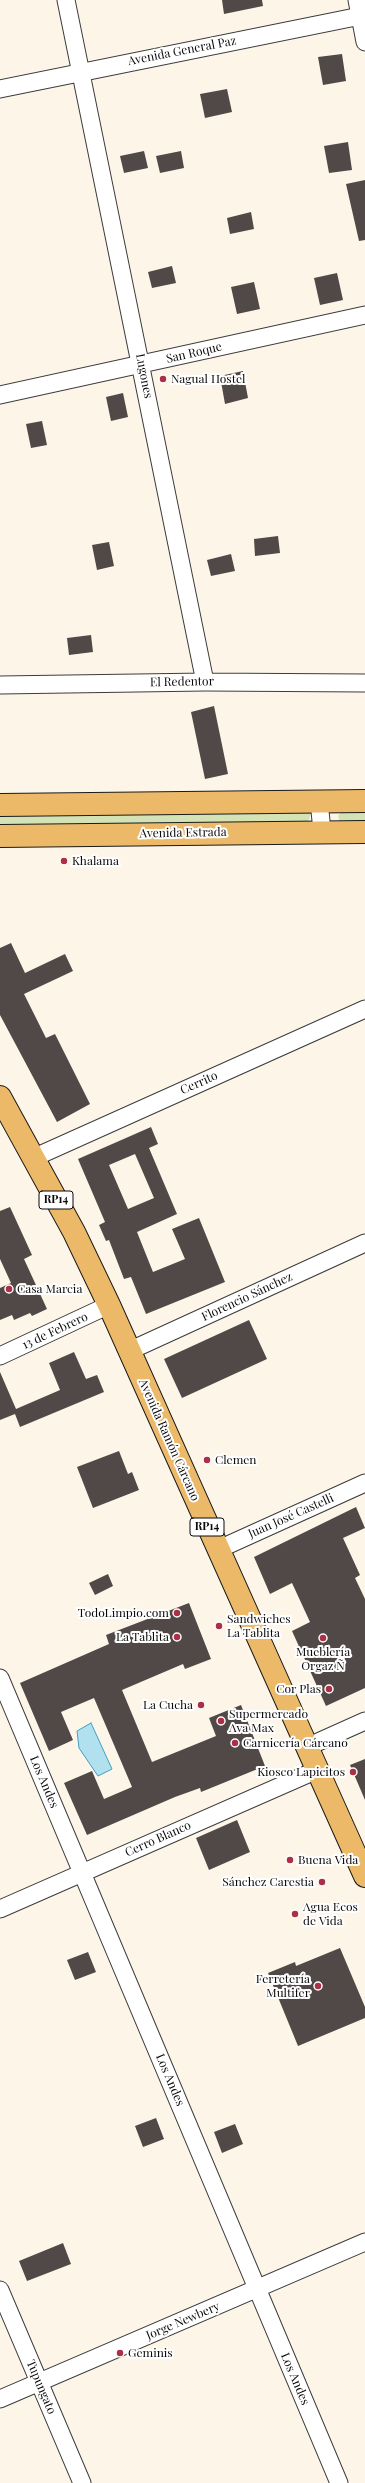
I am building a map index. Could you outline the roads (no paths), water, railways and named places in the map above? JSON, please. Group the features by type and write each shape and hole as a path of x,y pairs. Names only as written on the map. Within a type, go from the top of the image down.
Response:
{"main road":[{"path":"0,805 365,801"},
{"name":"Avenida Estrada","path":"0,836 322,831 365,832"},
{"name":"Avenida Ramón Cárcano","path":"0,1098 74,1232 109,1305 217,1550 365,1876"}],"street":[{"name":"Lugones","path":"66,0 142,365 205,682"},
{"name":"Avenida General Paz","path":"0,89 360,10"},
{"path":"360,10 365,42"},
{"name":"San Roque","path":"0,395 365,315"},
{"name":"El Redentor","path":"0,685 205,682 365,683"},
{"path":"319,801 322,831"},
{"name":"Cerrito","path":"33,1158 365,1009"},
{"name":"Florencio Sánchez","path":"129,1351 365,1243"},
{"name":"13 de Febrero","path":"0,1356 109,1305"},
{"name":"Juan José Castelli","path":"217,1550 365,1483"},
{"name":"Los Andes","path":"0,1678 83,1872 339,2483"},
{"path":"307,1747 365,1721"},
{"name":"Cerro Blanco","path":"0,1909 317,1770"},
{"name":"Jorge Newbery","path":"0,2399 365,2242"},
{"name":"Tupungato","path":"0,2290 82,2483"}],"water":[{"path":"91,1723 112,1769 98,1776 79,1748 77,1731"}],"place":[{"name":"Nagual Hostel","path":"163,379"},
{"name":"Khalama","path":"64,861"},
{"name":"Casa Marcia","path":"9,1289"},
{"name":"Clemen","path":"207,1460"},
{"name":"TodoLimpio.com","path":"177,1613"},
{"name":"Sandwiches La Tablita","path":"219,1626"},
{"name":"La Tablita","path":"177,1637"},
{"name":"Mueblería Orgaz Ñ","path":"323,1638"},
{"name":"Cor Plas","path":"329,1689"},
{"name":"La Cucha","path":"201,1705"},
{"name":"Supermercado Ava Max","path":"221,1721"},
{"name":"Carnicería Cárcano","path":"235,1743"},
{"name":"Kiosco Lapicitos","path":"353,1772"},
{"name":"Buena Vida","path":"290,1860"},
{"name":"Sánchez Carestia","path":"322,1882"},
{"name":"Agua Ecos de Vida","path":"295,1914"},
{"name":"Ferretería Multifer","path":"318,1986"},
{"name":"Geminis","path":"120,2353"}]}
